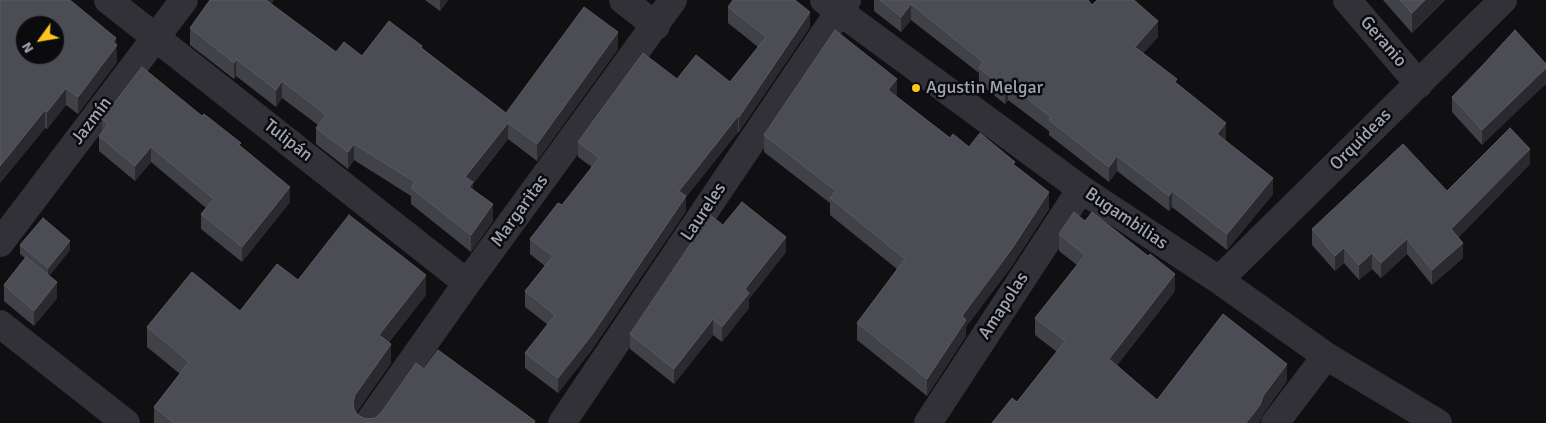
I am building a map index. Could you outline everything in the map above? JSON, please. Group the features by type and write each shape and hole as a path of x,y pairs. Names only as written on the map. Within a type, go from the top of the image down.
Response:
{"street":[{"name":"Tulipán","path":"108,0 467,283"},
{"name":"Jazmín","path":"0,242 184,0"},
{"path":"622,0 656,26"},
{"name":"Margaritas","path":"368,423 467,283 656,26 673,0"},
{"name":"Geranio","path":"1347,0 1418,84"},
{"name":"Orquídeas","path":"1219,280 1503,0"},
{"name":"Bugambilias","path":"837,4 1081,189 1219,280 1326,356 1438,423"},
{"name":"Laureles","path":"562,423 837,4"},
{"name":"Amapolas","path":"928,423 1081,189"},
{"path":"0,324 126,423"},
{"path":"1275,423 1326,356"}],"building":[{"path":"0,0 70,0 116,38 113,42 117,45 78,97 66,88 47,112 45,110 0,166"},
{"path":"210,0 266,0 336,52 344,42 362,56 389,21 506,113 584,7 618,32 537,144 508,123 465,177 473,182 469,187 493,204 471,235 411,188 415,182 354,144 348,152 316,128 326,115 282,81 276,90 236,59 234,63 190,28"},
{"path":"733,0 795,0 810,12 739,117 679,191 686,196 591,336 558,378 525,353 555,315 525,291 553,256 530,239 558,203 562,205 599,158 578,142 643,53 677,79 696,55 730,82 766,37 728,7"},
{"path":"880,0 1088,0 1092,5 1097,0 1134,0 1158,21 1135,47 1177,79 1175,82 1226,123 1217,134 1273,178 1227,234 1172,191 1169,196 1117,156 1109,167 1049,120 1051,117 1008,84 1005,88 979,68 983,62 911,4 901,17"},
{"path":"1400,0 1425,0 1412,13"},
{"path":"835,30 897,79 888,90 950,138 953,134 969,147 980,133 1015,162 1013,164 1049,192 1011,250 962,316 966,320 927,379 857,323 905,259 830,198 836,191 764,135"},
{"path":"1515,30 1546,64 1546,68 1482,130 1452,97"},
{"path":"142,67 202,116 204,114 241,143 239,145 290,187 242,247 201,214 214,199 151,147 135,166 99,136 108,124 102,119"},
{"path":"1510,128 1530,149 1451,229 1463,243 1432,270 1407,239 1381,263 1372,253 1359,265 1344,248 1335,256 1312,229 1403,144 1447,191"},
{"path":"742,202 786,237 745,289 749,293 722,327 713,319 674,369 630,334 710,215 723,225"},
{"path":"1074,212 1085,221 1092,212 1148,256 1150,254 1175,274 1109,359 1157,400 1223,314 1287,364 1246,423 992,423 1012,398 1017,402 1065,341 1035,318 1085,255 1059,234"},
{"path":"349,215 426,275 379,335 391,344 355,395 353,402 354,410 359,416 366,419 375,418 381,413 416,363 424,369 438,350 535,421 534,423 174,423 154,407 189,362 147,327 192,272 240,311 277,264 298,280"},
{"path":"43,218 70,241 48,268 20,245"},
{"path":"26,257 57,282 34,311 4,285"}],"place":[{"name":"Agustin Melgar","path":"916,88"}]}
